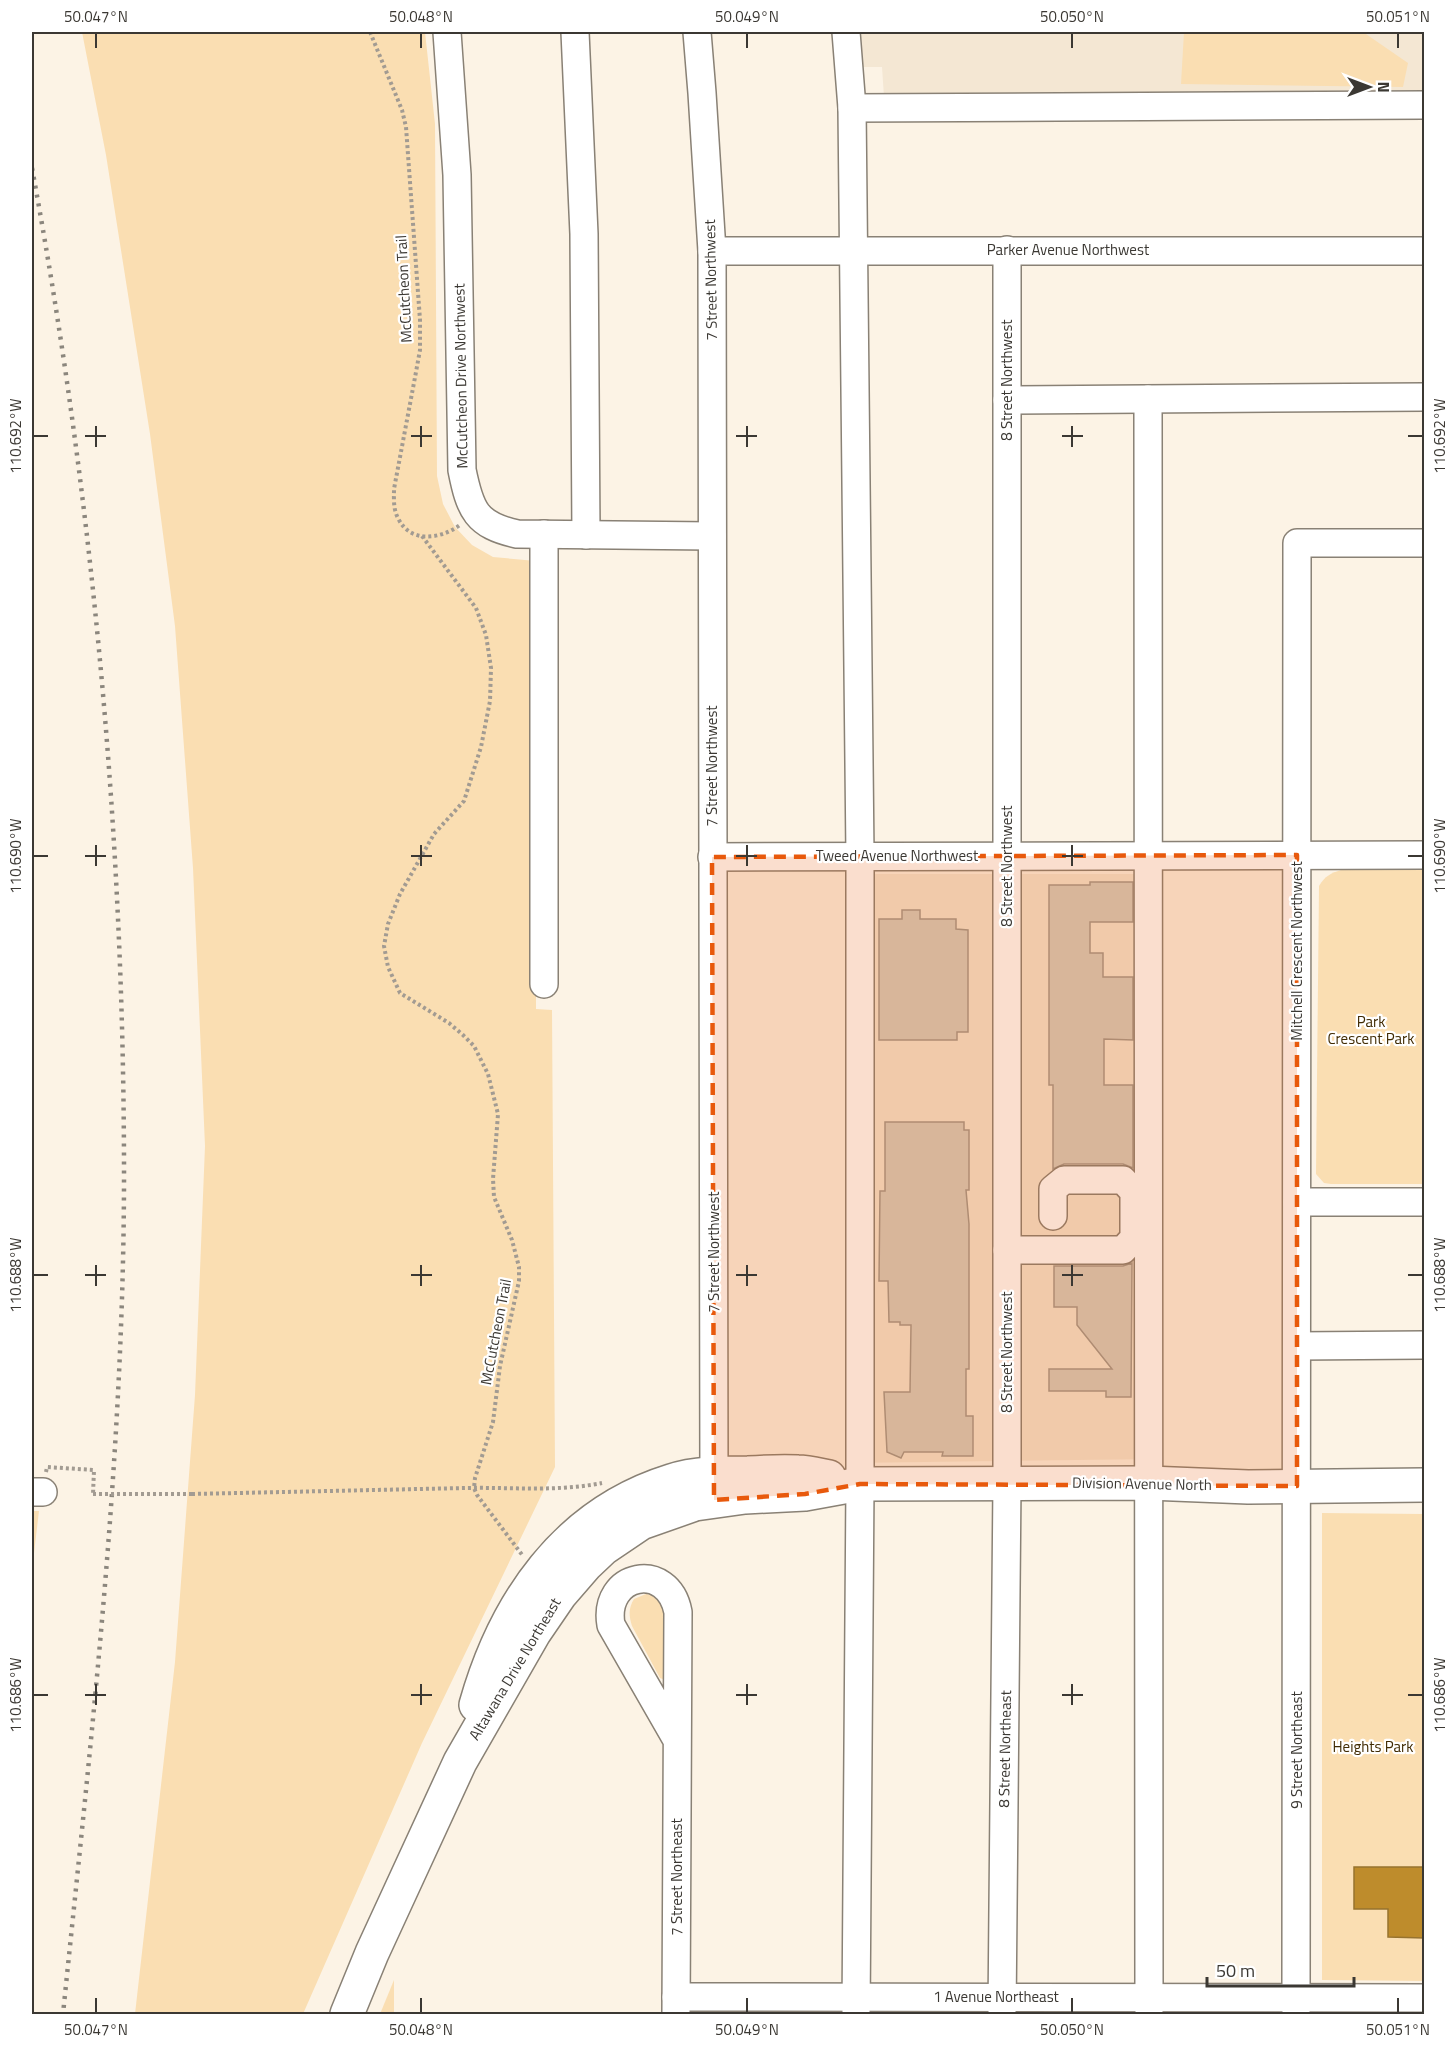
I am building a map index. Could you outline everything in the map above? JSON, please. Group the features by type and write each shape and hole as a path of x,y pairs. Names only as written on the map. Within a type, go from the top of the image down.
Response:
{"main road":[{"name":"Division Avenue North","path":"655,1502 672,1480 714,1487 800,1472 860,1484 1425,1485"},
{"name":"Altawana Drive Northeast","path":"347,2014 372,1953 460,1762 484,1678 498,1642 514,1611 549,1561 592,1519 620,1502 655,1502"}],"street":[{"name":"McCutcheon Drive Northwest","path":"447,32 457,175 462,470 467,497 479,518 496,529 517,534 712,536"},
{"path":"575,32 584,234 586,535"},
{"name":"7 Street Northwest","path":"697,32 712,251 714,1487"},
{"path":"846,32 852,108 860,856 860,1484 856,2006"},
{"path":"852,108 1425,105"},
{"name":"8 Street Northwest","path":"1007,250 1007,1483"},
{"name":"Parker Avenue Northwest","path":"712,251 1425,250"},
{"path":"1007,400 1425,398"},
{"path":"1148,399 1149,2006"},
{"path":"544,534 544,984"},
{"name":"Mitchell Crescent Northwest","path":"1297,1486 1297,543 1425,543"},
{"name":"Tweed Avenue Northwest","path":"712,857 1425,855"},
{"path":"1007,1250 1123,1250 1134,1238 1134,1192 1123,1180 1064,1180 1053,1189 1053,1216"},
{"path":"1297,1202 1425,1202"},
{"path":"1297,1346 1425,1346"},
{"name":"8 Street Northeast","path":"1002,2006 1007,1483"},
{"name":"9 Street Northeast","path":"1296,2006 1297,1486"},
{"name":"7 Street Northeast","path":"676,2006 678,1611 676,1601 662,1584 652,1580 631,1581 622,1586 610,1604 611,1625 677,1740"},
{"name":"1 Avenue Northeast","path":"676,2006 1296,2006 1425,1998"}],"path":[{"name":"McCutcheon Trail","path":"370,32 402,110 405,127 420,320 420,350 394,489 394,506 398,518 405,527 422,536 476,608 486,635 492,668 490,701 481,747 464,801 434,834 400,894 388,924 384,946 388,967 400,993 449,1023 474,1046 488,1074 498,1114 494,1197 515,1248 519,1281 500,1366 494,1422 478,1468 474,1488"},
{"path":"422,536 432,537 451,532 463,524 475,510"},
{"path":"37,1492 47,1467 94,1470 93,1494 474,1488 551,1489"},
{"path":"474,1488 527,1561"}],"highlighted area":[{"path":"1297,855 1297,1486 860,1484 805,1494 714,1500 712,857"}],"shaded area":[{"path":"856,32 1424,32 1424,90 884,97 882,67 860,67"},
{"path":"852,874 1158,874 1159,1459 850,1463"},
{"path":"1354,1867 1424,1867 1424,1938 1388,1937 1388,1909 1354,1909"}],"green space":[{"path":"82,32 425,32 435,124 437,476 443,504 455,527 472,545 493,557 536,561 536,1009 552,1010 555,1467 422,1743 303,2014 135,2014 175,1662 195,1395 205,1146 193,868 175,626 150,434 106,155"},
{"path":"1184,32 1363,32 1408,63 1403,87 1181,84"},
{"name":"Park Crescent Park","path":"1341,870 1424,870 1424,1184 1331,1184 1324,1183 1316,1174 1319,886 1328,875"},
{"path":"32,1511 39,1511 32,1570"},
{"name":"Heights Park","path":"1322,1513 1424,1514 1424,1981 1322,1980"},
{"path":"646,1594 652,1595 665,1606 665,1680 660,1678 630,1619 630,1609 634,1599"},
{"path":"394,1980 394,2014 380,2014"}],"building":[{"path":"1090,882 1133,882 1133,922 1090,922 1090,953 1103,953 1103,977 1133,977 1133,1040 1104,1039 1104,1085 1133,1085 1133,1168 1123,1164 1064,1164 1053,1169 1053,1085 1049,1085 1049,885 1090,885"},
{"path":"902,910 920,910 920,919 956,919 956,929 968,930 968,1032 957,1032 957,1040 879,1040 879,919 902,919"},
{"path":"885,1122 964,1122 964,1130 969,1130 969,1190 966,1190 969,1224 969,1369 966,1369 966,1416 973,1416 973,1456 942,1456 943,1452 904,1452 901,1458 887,1452 884,1392 910,1392 911,1325 889,1322 888,1281 879,1281 880,1191 885,1191"},
{"path":"1132,1263 1131,1397 1106,1397 1106,1391 1049,1391 1049,1369 1112,1369 1077,1325 1077,1307 1054,1307 1054,1266 1123,1266"}],"railway":[{"path":"32,168 72,414 100,662 118,911 122,1035 123,1267 113,1481 105,1588 63,2014"}]}
